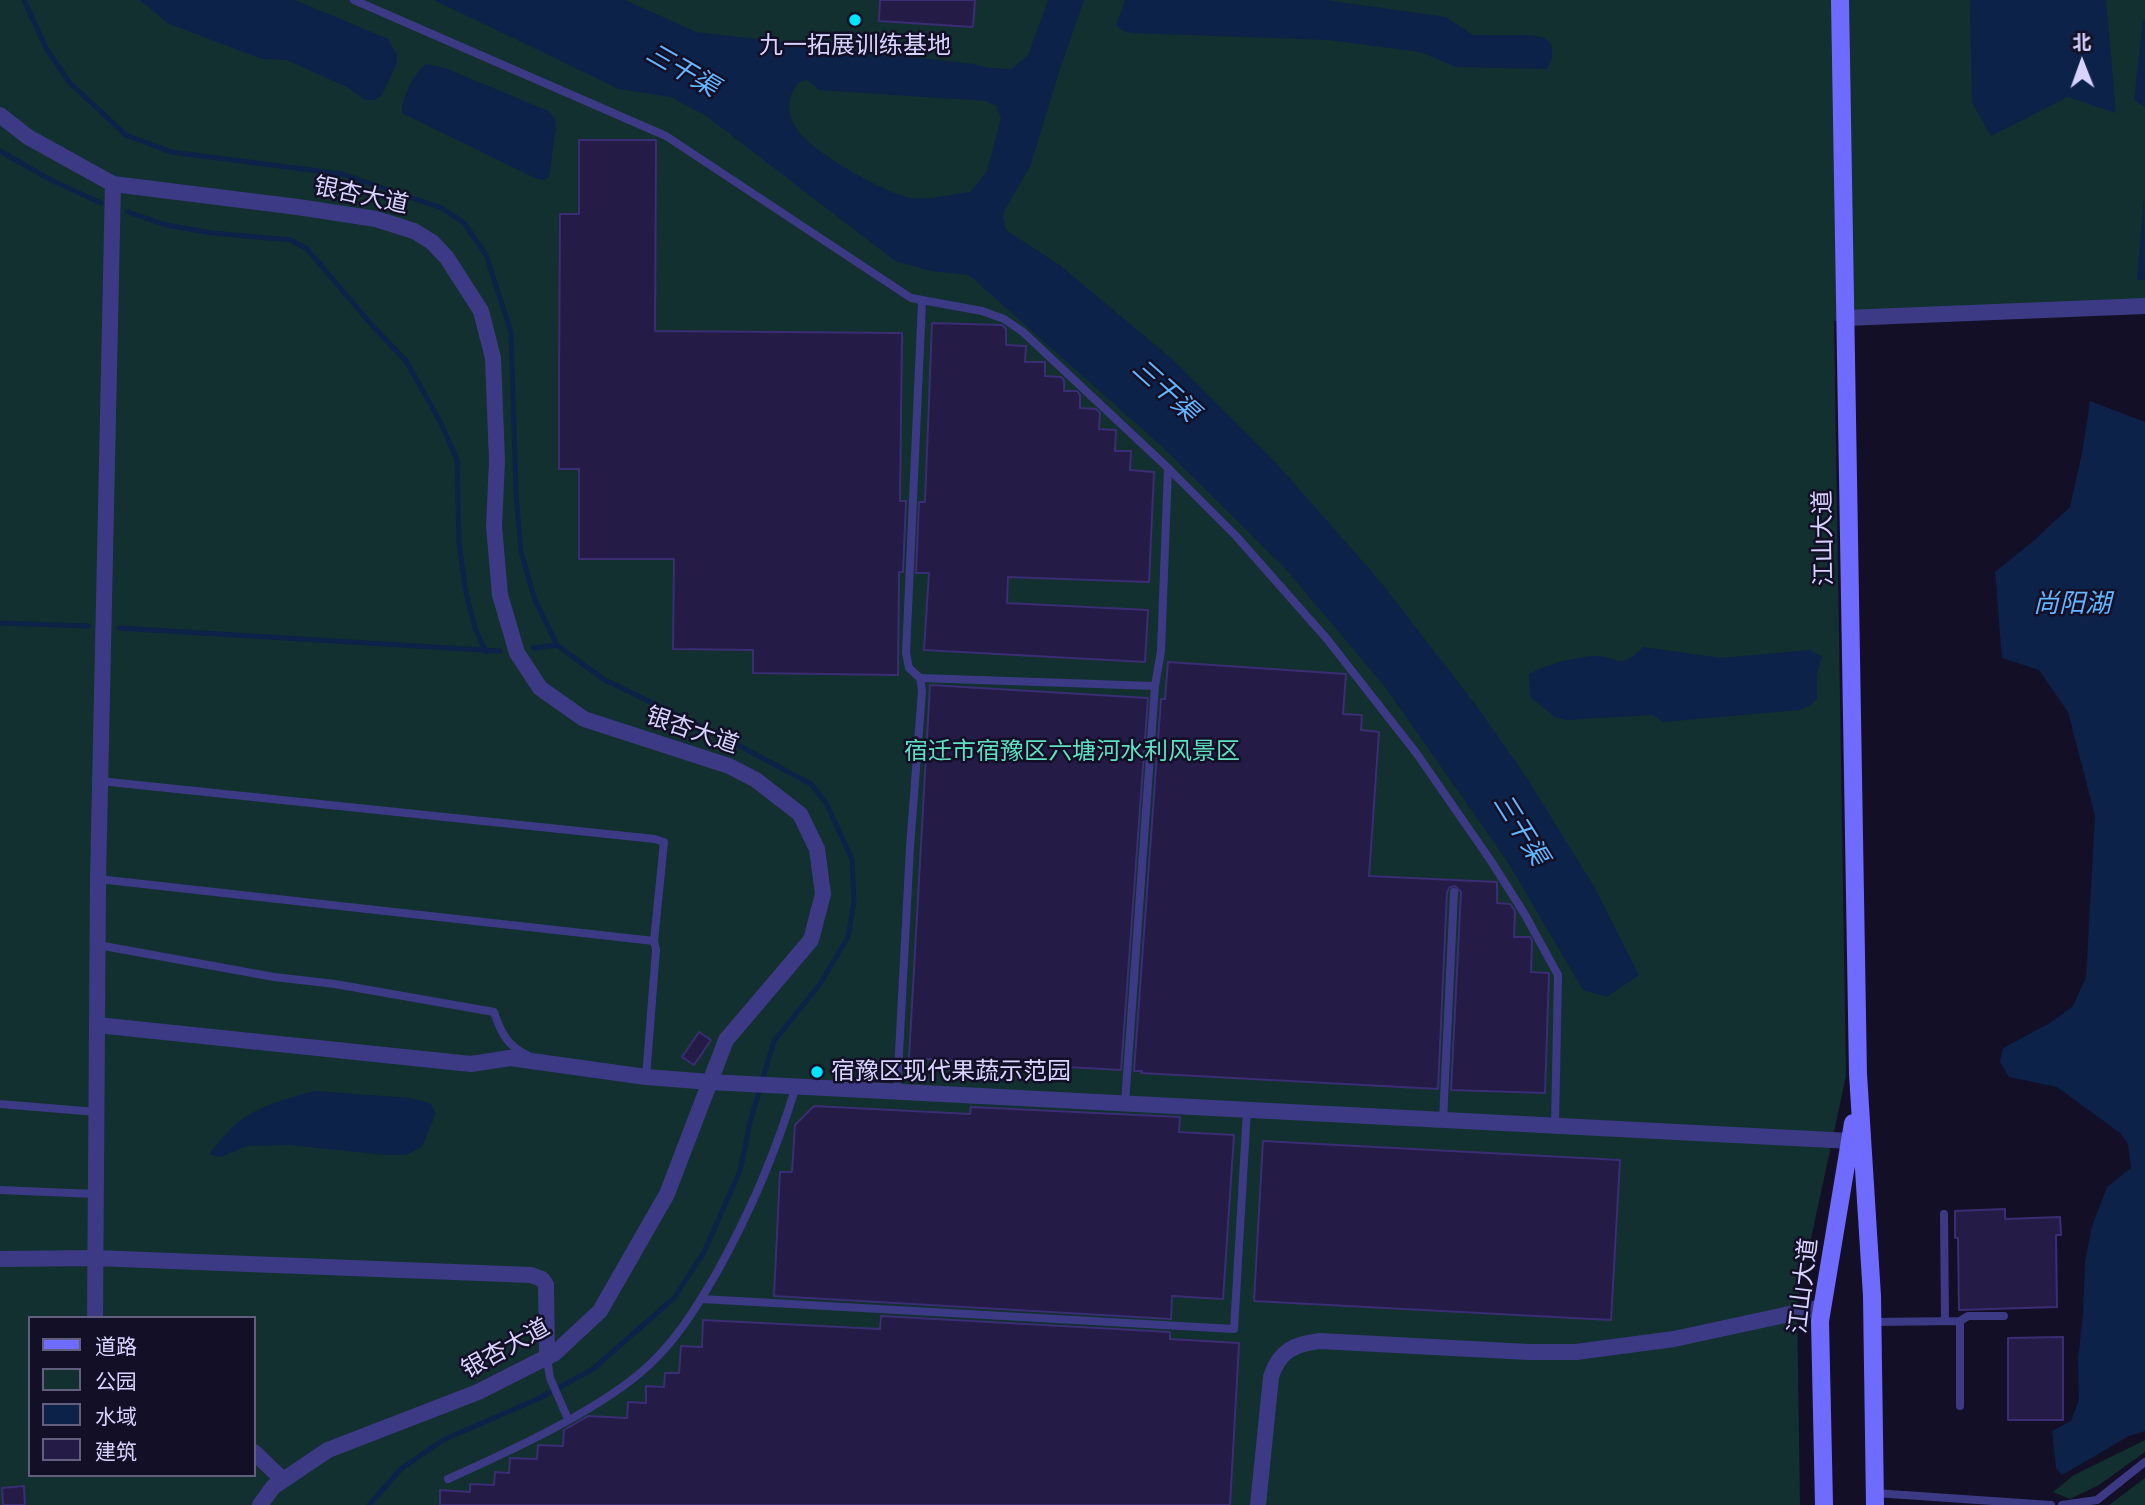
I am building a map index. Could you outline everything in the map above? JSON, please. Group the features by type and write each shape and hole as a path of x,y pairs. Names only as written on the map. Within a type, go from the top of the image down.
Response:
{"main road":[{"name":"江山大道","path":"1840,0 1858,1074 1872,1322 1875,1499"},
{"name":"江山大道","path":"1824,1505 1820,1321 1851,1141 1858,1074"}],"street":[{"name":"银杏大道","path":"0,115 27,137 113,184 298,206 376,219 414,231 432,242 447,258 481,312 492,358 497,461 494,526 500,595 517,653 540,688 584,719 729,766 756,780 800,814 817,849 823,894 811,940 726,1040 715,1082 667,1194 600,1311 547,1358 478,1392 328,1450 273,1487 260,1505"},
{"path":"95,1316 98,879 113,184"},
{"path":"1845,318 2145,306"},
{"path":"97,1025 471,1064 510,1058 646,1077 715,1082 1851,1141"},
{"path":"0,1259 95,1258 531,1275 542,1279 546,1285 547,1358"},
{"path":"1258,1505 1271,1377 1275,1364 1285,1352 1299,1344 1320,1341 1576,1352 1674,1339 1822,1307"},
{"path":"256,1454 283,1480"}],"lane":[{"path":"354,0 666,136 911,298 982,311 1004,319 1023,332 1236,536 1327,639 1417,754 1524,913 1558,975 1555,1125"},
{"path":"897,1091 910,846 922,691 920,678 909,668 906,653 922,302"},
{"path":"1125,1103 1155,687 1161,651 1168,468"},
{"path":"920,678 1155,687"},
{"path":"100,781 664,842 654,941 656,950 646,1077"},
{"path":"98,879 654,941"},
{"path":"1443,1120 1454,892"},
{"path":"98,945 274,977 335,984 494,1012 500,1030 516,1050 552,1065"},
{"path":"448,1479 526,1442 596,1403 639,1374 681,1331 737,1237 782,1132 796,1086"},
{"path":"0,1104 96,1112"},
{"path":"702,1299 1234,1329 1247,1110"},
{"path":"0,1190 95,1194"},
{"path":"1944,1214 1945,1321"},
{"path":"1872,1322 1959,1321 1968,1316 2004,1316"},
{"path":"1959,1321 1960,1406"},
{"path":"547,1358 552,1383 568,1419"},
{"path":"2063,1505 2097,1500 2145,1462"},
{"path":"1875,1499 2051,1505"}],"green space":[{"name":"宿迁市宿豫区六塘河水利风景区","path":"0,0 2145,0 2145,313 1834,321 1846,1076 1797,1304 1800,1505 0,1505"},
{"path":"2145,1440 2145,1452 2099,1485 2070,1499 2053,1492 2074,1475"},
{"path":"2145,1478 2145,1505 2109,1505"}],"water":[{"path":"140,0 295,0 388,39 397,55 397,63 382,95 374,100 365,100 347,87 287,60 262,59 167,23"},
{"name":"三干渠","path":"434,0 625,0 696,32 1012,69 1028,55 1048,0 1084,0 1030,167 1005,209 1003,219 1006,230 1061,266 1172,359 1278,465 1380,581 1475,704 1525,775 1595,888 1639,975 1607,997 1583,990 1507,861 1385,687 1284,567 1159,444 969,275 931,271 895,261 705,115 670,97 619,89","holes":["807,80 819,90 986,101 996,106 1001,118 987,171 970,192 917,199 884,188 831,159 796,128 789,110 794,88 798,83"]},
{"path":"1125,0 1325,0 1446,17 1473,35 1531,35 1545,38 1552,45 1552,59 1547,69 1456,67 1420,52 1329,40 1132,33 1123,31 1116,25"},
{"path":"1970,0 2106,0 2116,113 2068,97 1991,136 1972,103"},
{"path":"2143,20 2145,21 2145,107 2134,100"},
{"path":"426,64 445,68 548,111 555,118 556,127 549,177 544,180 535,178 402,113 409,86"},
{"path":"2144,196 2145,280 2137,280"},
{"name":"尚阳湖","path":"2090,401 2145,422 2145,1431 2129,1436 2062,1475 2056,1468 2052,1431 2071,1421 2079,1400 2078,1359 2085,1261 2092,1226 2107,1187 2131,1168 2128,1144 2120,1133 2057,1087 2009,1077 2000,1062 2003,1048 2050,1023 2073,1006 2086,977 2095,816 2068,712 2039,670 2002,658 1995,572 2070,507"},
{"path":"1643,647 1721,658 1810,650 1822,657 1817,673 1817,699 1800,710 1663,722 1653,715 1566,720 1555,717 1530,697 1529,674 1536,670 1593,656 1623,661"},
{"path":"315,1091 410,1098 430,1103 436,1113 422,1147 406,1155 289,1145 247,1146 221,1157 209,1154 230,1129 253,1112"}],"building":[{"path":"880,0 975,0 973,27 879,21"},
{"path":"579,140 656,140 655,331 902,333 900,501 906,501 903,572 899,572 898,675 753,673 753,650 673,649 674,559 579,559 579,469 559,469 559,378 560,214 579,214"},
{"path":"932,323 1002,325 1006,329 1006,345 1026,346 1025,362 1045,362 1045,376 1061,377 1064,380 1064,391 1077,391 1080,395 1080,408 1096,409 1100,413 1099,429 1116,430 1115,451 1131,451 1130,470 1154,472 1149,582 1008,577 1007,603 1148,610 1145,662 924,650 929,573 916,573 919,502 925,502"},
{"path":"1168,662 1346,674 1343,714 1362,715 1361,730 1379,732 1369,876 1497,882 1497,903 1510,904 1515,911 1514,937 1530,937 1532,941 1531,972 1549,973 1545,1093 1451,1090 1461,892 1455,886 1450,887 1447,892 1438,1089 1134,1071 1161,699 1165,699"},
{"path":"930,685 1148,698 1121,1070 909,1058"},
{"path":"699,1032 711,1040 694,1065 682,1057"},
{"path":"814,1106 970,1114 971,1107 1180,1117 1179,1132 1234,1135 1223,1299 1172,1296 1171,1319 774,1296 780,1172 792,1172 795,1125"},
{"path":"1263,1141 1620,1160 1611,1320 1254,1301"},
{"path":"2005,1209 2005,1219 2060,1217 2061,1235 2056,1235 2057,1307 1959,1310 1955,1211"},
{"path":"881,1316 1170,1332 1170,1339 1239,1343 1230,1505 440,1505 440,1490 470,1492 470,1484 494,1485 495,1472 509,1473 510,1458 537,1459 538,1445 563,1446 564,1430 588,1416 627,1418 628,1402 646,1403 646,1386 664,1387 665,1373 679,1373 681,1346 702,1347 703,1320 880,1329"},
{"path":"2063,1337 2063,1420 2008,1420 2008,1338"},
{"path":"24,1486 25,1505 3,1505 2,1488"}],"waterway":[{"path":"24,0 47,50 70,83 126,135 171,152 342,174 442,208 464,223 486,255 511,332 516,493 521,552 535,600 557,645 603,679 723,737 811,784 826,803 852,859 854,901 848,937 820,984 774,1041 750,1122 740,1171 704,1252 674,1298 593,1369 540,1398 443,1440 401,1469 369,1505"},
{"path":"0,151 51,180 101,203"},
{"path":"128,212 166,225 212,233 291,240 307,249 406,361 441,423 457,460 459,543 466,593 475,628 486,652"},
{"path":"0,623 89,626"},
{"path":"119,628 500,651"},
{"path":"533,648 557,645"}],"place":[{"name":"九一拓展训练基地","path":"855,20"},
{"name":"宿豫区现代果蔬示范园","path":"817,1072"}]}
